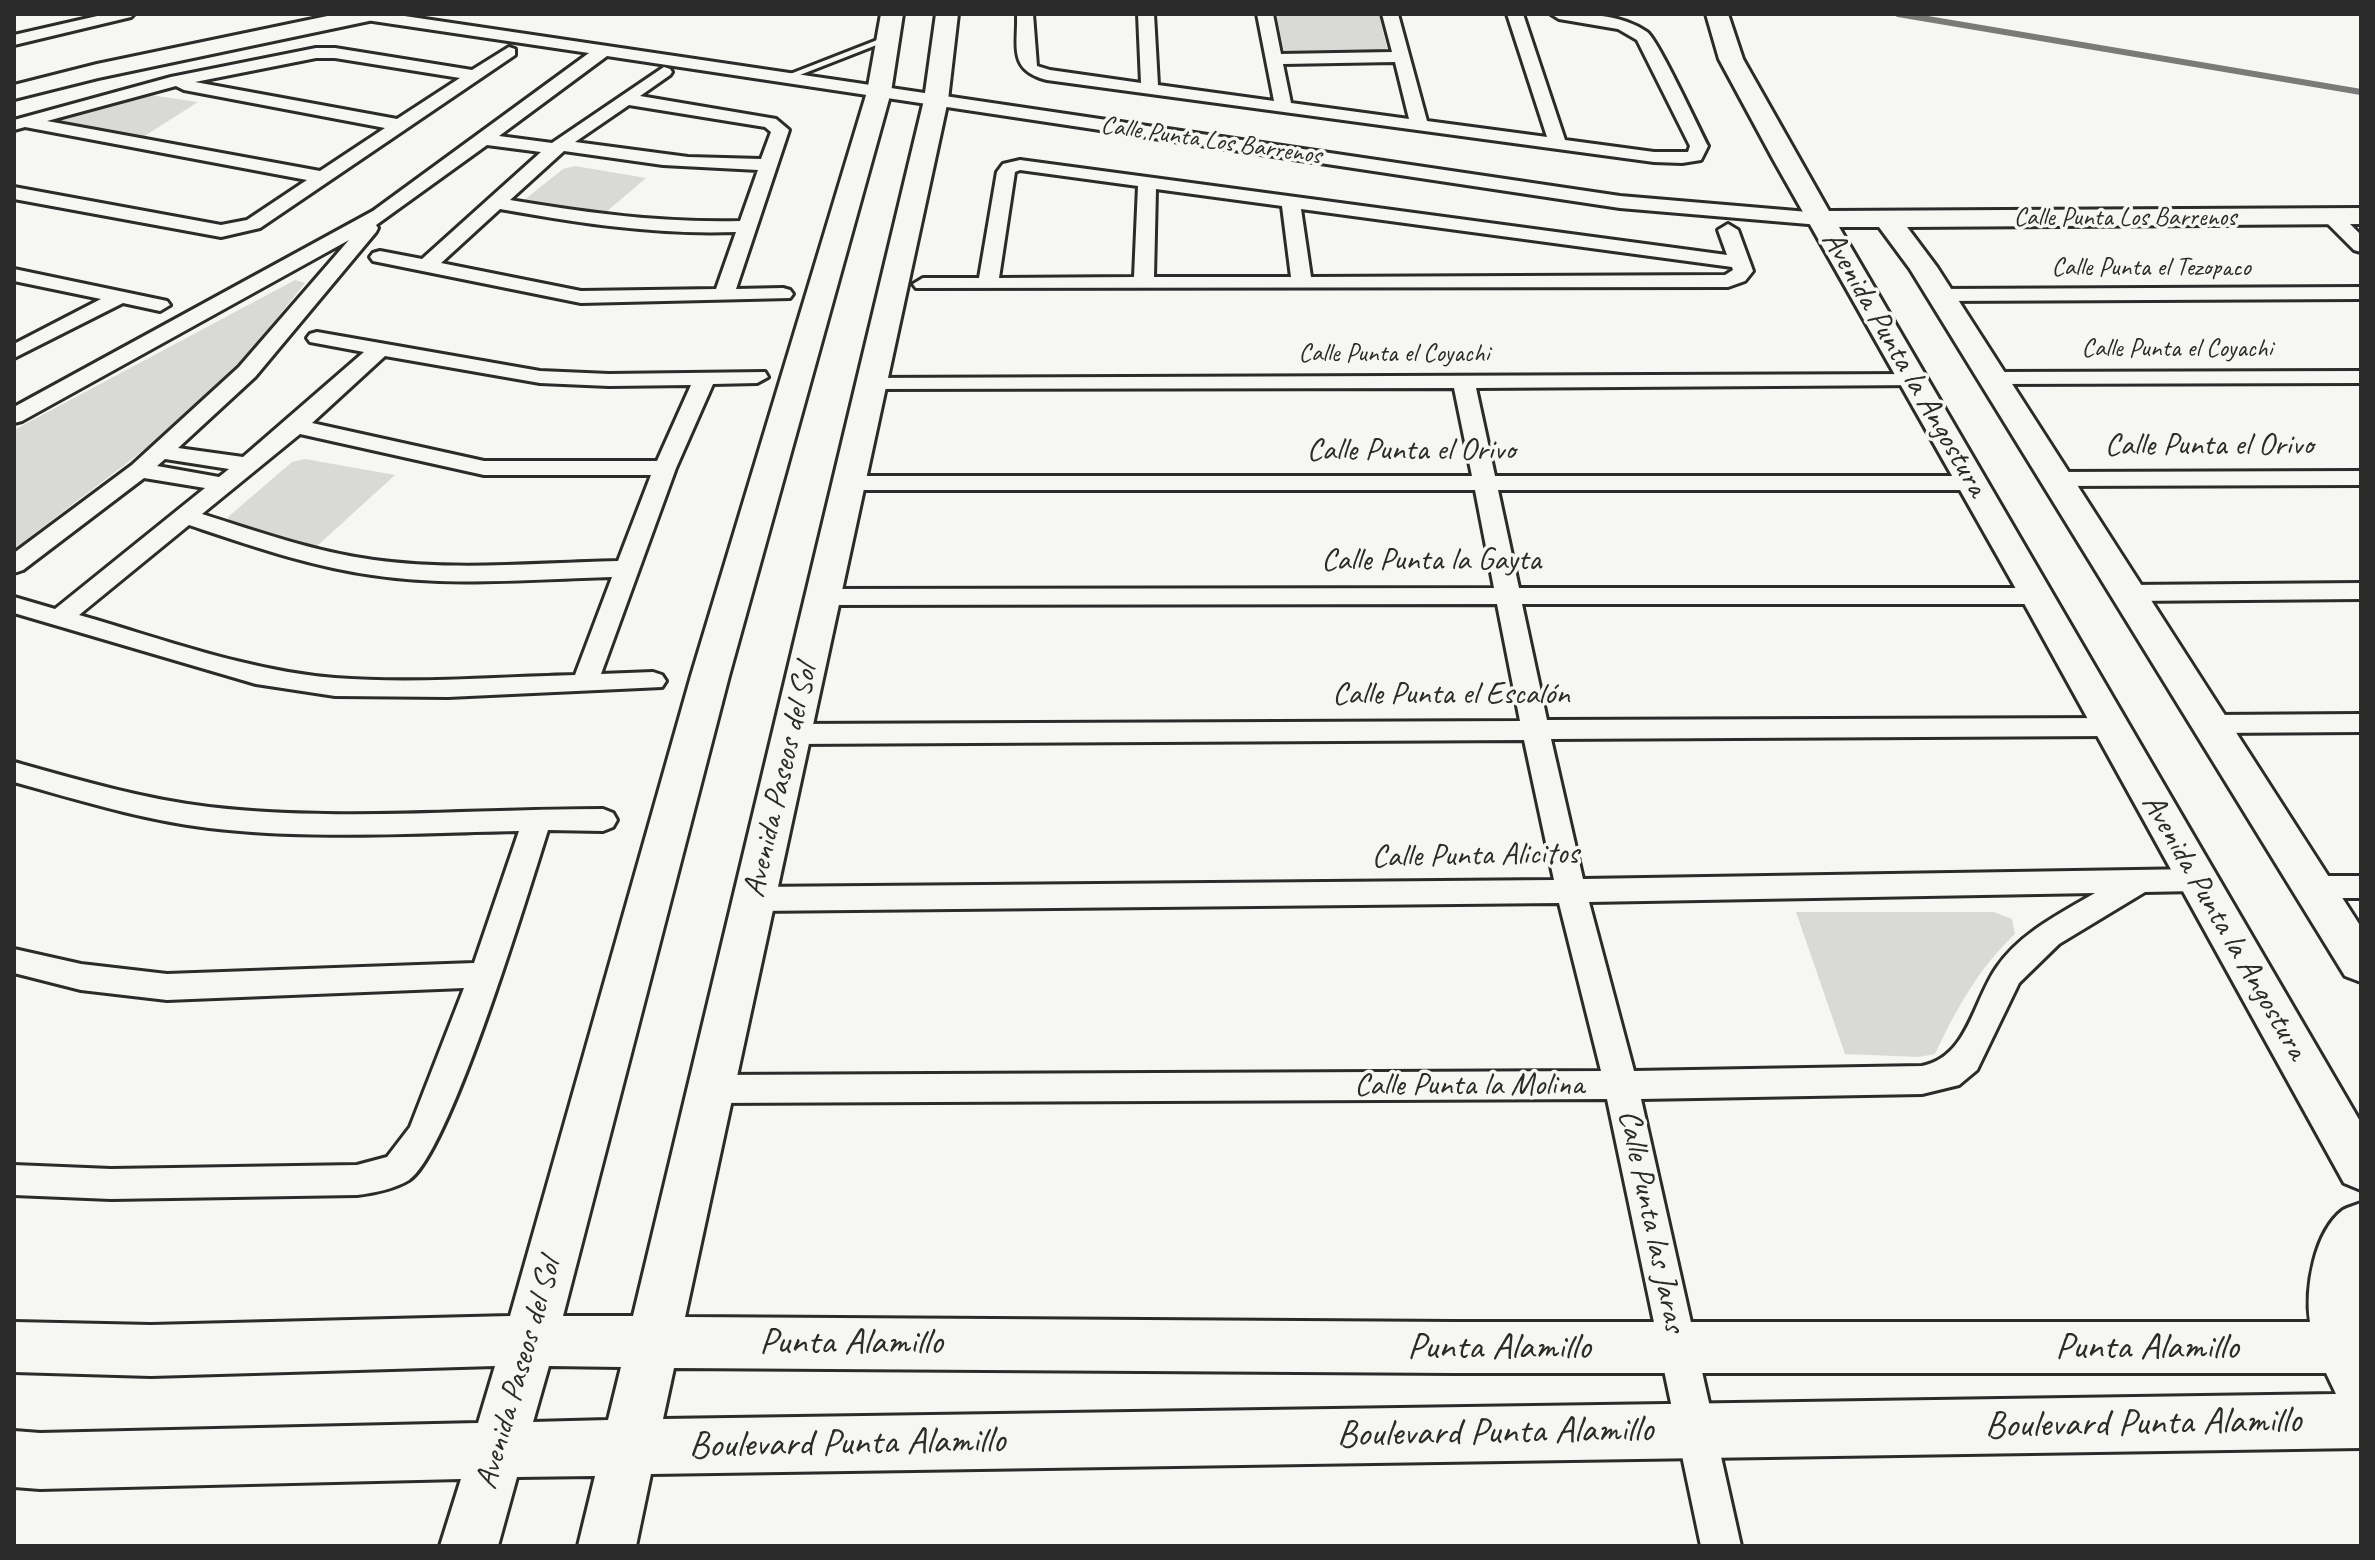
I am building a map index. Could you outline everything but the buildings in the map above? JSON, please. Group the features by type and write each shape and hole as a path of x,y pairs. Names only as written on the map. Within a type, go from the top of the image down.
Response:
{"street":[{"path":"14,40 100,17 126,14"},
{"path":"14,73 99,50 277,14"},
{"path":"14,92 69,77 367,14"},
{"name":"Calle Punta Los Barrenos","path":"367,14 936,100 1297,167 1326,159 1620,202 1820,219"},
{"name":"Avenida Paseos del Sol","path":"469,1546 530,1340 710,676 879,92 892,14"},
{"name":"Avenida Paseos del Sol","path":"607,1546 936,100 947,14"},
{"path":"1025,14 1026,62 1031,69 1047,75 1558,144 1682,158 1695,156 1699,146 1644,37 1622,25 1559,14"},
{"path":"1146,14 1150,90"},
{"path":"1265,14 1284,108"},
{"path":"1390,14 1420,126"},
{"path":"1515,14 1558,144"},
{"path":"1717,14 1731,59 1820,219"},
{"path":"14,416 380,215 604,50"},
{"path":"14,193 221,231 253,224 509,52"},
{"path":"19,123 171,82 316,53 335,53 474,75"},
{"path":"1274,59 1401,57"},
{"path":"97,71 117,95"},
{"path":"425,267 561,144 664,72"},
{"path":"69,77 89,103"},
{"path":"171,82 399,125"},
{"path":"625,99 777,126 780,130 724,296"},
{"path":"19,123 322,177"},
{"path":"490,134 671,163 711,166 768,164"},
{"path":"1291,203 1326,159"},
{"path":"988,284 1006,172 1020,165 1742,263"},
{"path":"1297,167 1291,203 1302,283"},
{"path":"1144,283 1147,183"},
{"path":"496,203 632,225 746,226"},
{"path":"14,565 140,470 247,372 380,215"},
{"path":"2331,216 2361,246"},
{"name":"Calle Punta Los Barrenos","path":"1888,220 2361,216"},
{"name":"Avenida Punta la Angostura","path":"1820,219 1888,220 1941,295 2361,964"},
{"name":"Avenida Punta la Angostura","path":"1820,219 1915,380 2361,1168"},
{"path":"923,284 1728,281 1743,271 1728,230"},
{"path":"380,257 581,297 783,294"},
{"path":"14,275 160,305"},
{"name":"Calle Punta el Tezopaco","path":"1941,295 2361,293"},
{"path":"14,352 122,296"},
{"path":"317,338 540,377 609,380 757,377"},
{"path":"60,618 296,426 380,349"},
{"name":"Calle Punta el Coyachi","path":"1993,378 2361,377"},
{"path":"585,682 665,468 705,378"},
{"name":"Calle Punta el Coyachi","path":"872,383 1915,380"},
{"name":"Calle Punta las Jaras","path":"1464,382 1535,728 1571,891 1621,1085 1721,1546"},
{"path":"296,426 484,468 665,468"},
{"path":"161,452 249,465"},
{"path":"140,470 224,485"},
{"name":"Calle Punta el Orivo","path":"2057,479 2361,478"},
{"name":"Calle Punta el Orivo","path":"850,483 1972,483"},
{"path":"187,517 302,552 376,568 438,572 627,569"},
{"path":"2129,593 2361,591"},
{"name":"Calle Punta la Gayta","path":"823,597 2038,596"},
{"path":"14,605 256,675 335,687 448,688 653,681"},
{"path":"2213,724 2361,723"},
{"name":"Calle Punta el Escalón","path":"792,734 2110,727"},
{"path":"14,772 81,791 207,817 274,823 538,818 603,820"},
{"path":"14,1180 111,1184 357,1180 378,1177 399,1168 424,1135 485,975 538,818"},
{"name":"Calle Punta Alicitos","path":"754,899 1571,891 2196,880"},
{"name":"Calle Punta la Molina","path":"712,1089 1621,1085 1922,1080 1947,1075 1965,1060 2008,975 2048,936 2136,883"},
{"path":"2313,887 2361,887"},
{"path":"14,961 81,977 167,987 485,975"},
{"path":"2352,1367 2333,1300 2334,1275 2340,1254 2361,1226"},
{"name":"Punta Alamillo","path":"14,1347 94,1352 530,1340 1679,1349 2352,1367"},
{"name":"Boulevard Punta Alamillo","path":"14,1459 40,1461 630,1447 2361,1421"}],"lane":[{"path":"784,78 888,39"}],"shaded area":[{"path":"1276,14 1379,14 1388,52 1382,55 1285,55"},
{"path":"150,95 198,102 140,139 54,124 57,119"},
{"path":"575,166 646,178 599,218 525,206 523,201 563,169"},
{"path":"295,280 305,283 253,349 161,437 14,549 14,430"},
{"path":"305,459 395,475 316,547 229,524 228,517 292,462"},
{"path":"1796,912 1994,912 2012,919 2015,934 1969,990 1935,1054 1919,1057 1845,1054"}],"waterway":[{"path":"1898,14 2361,92"}]}
